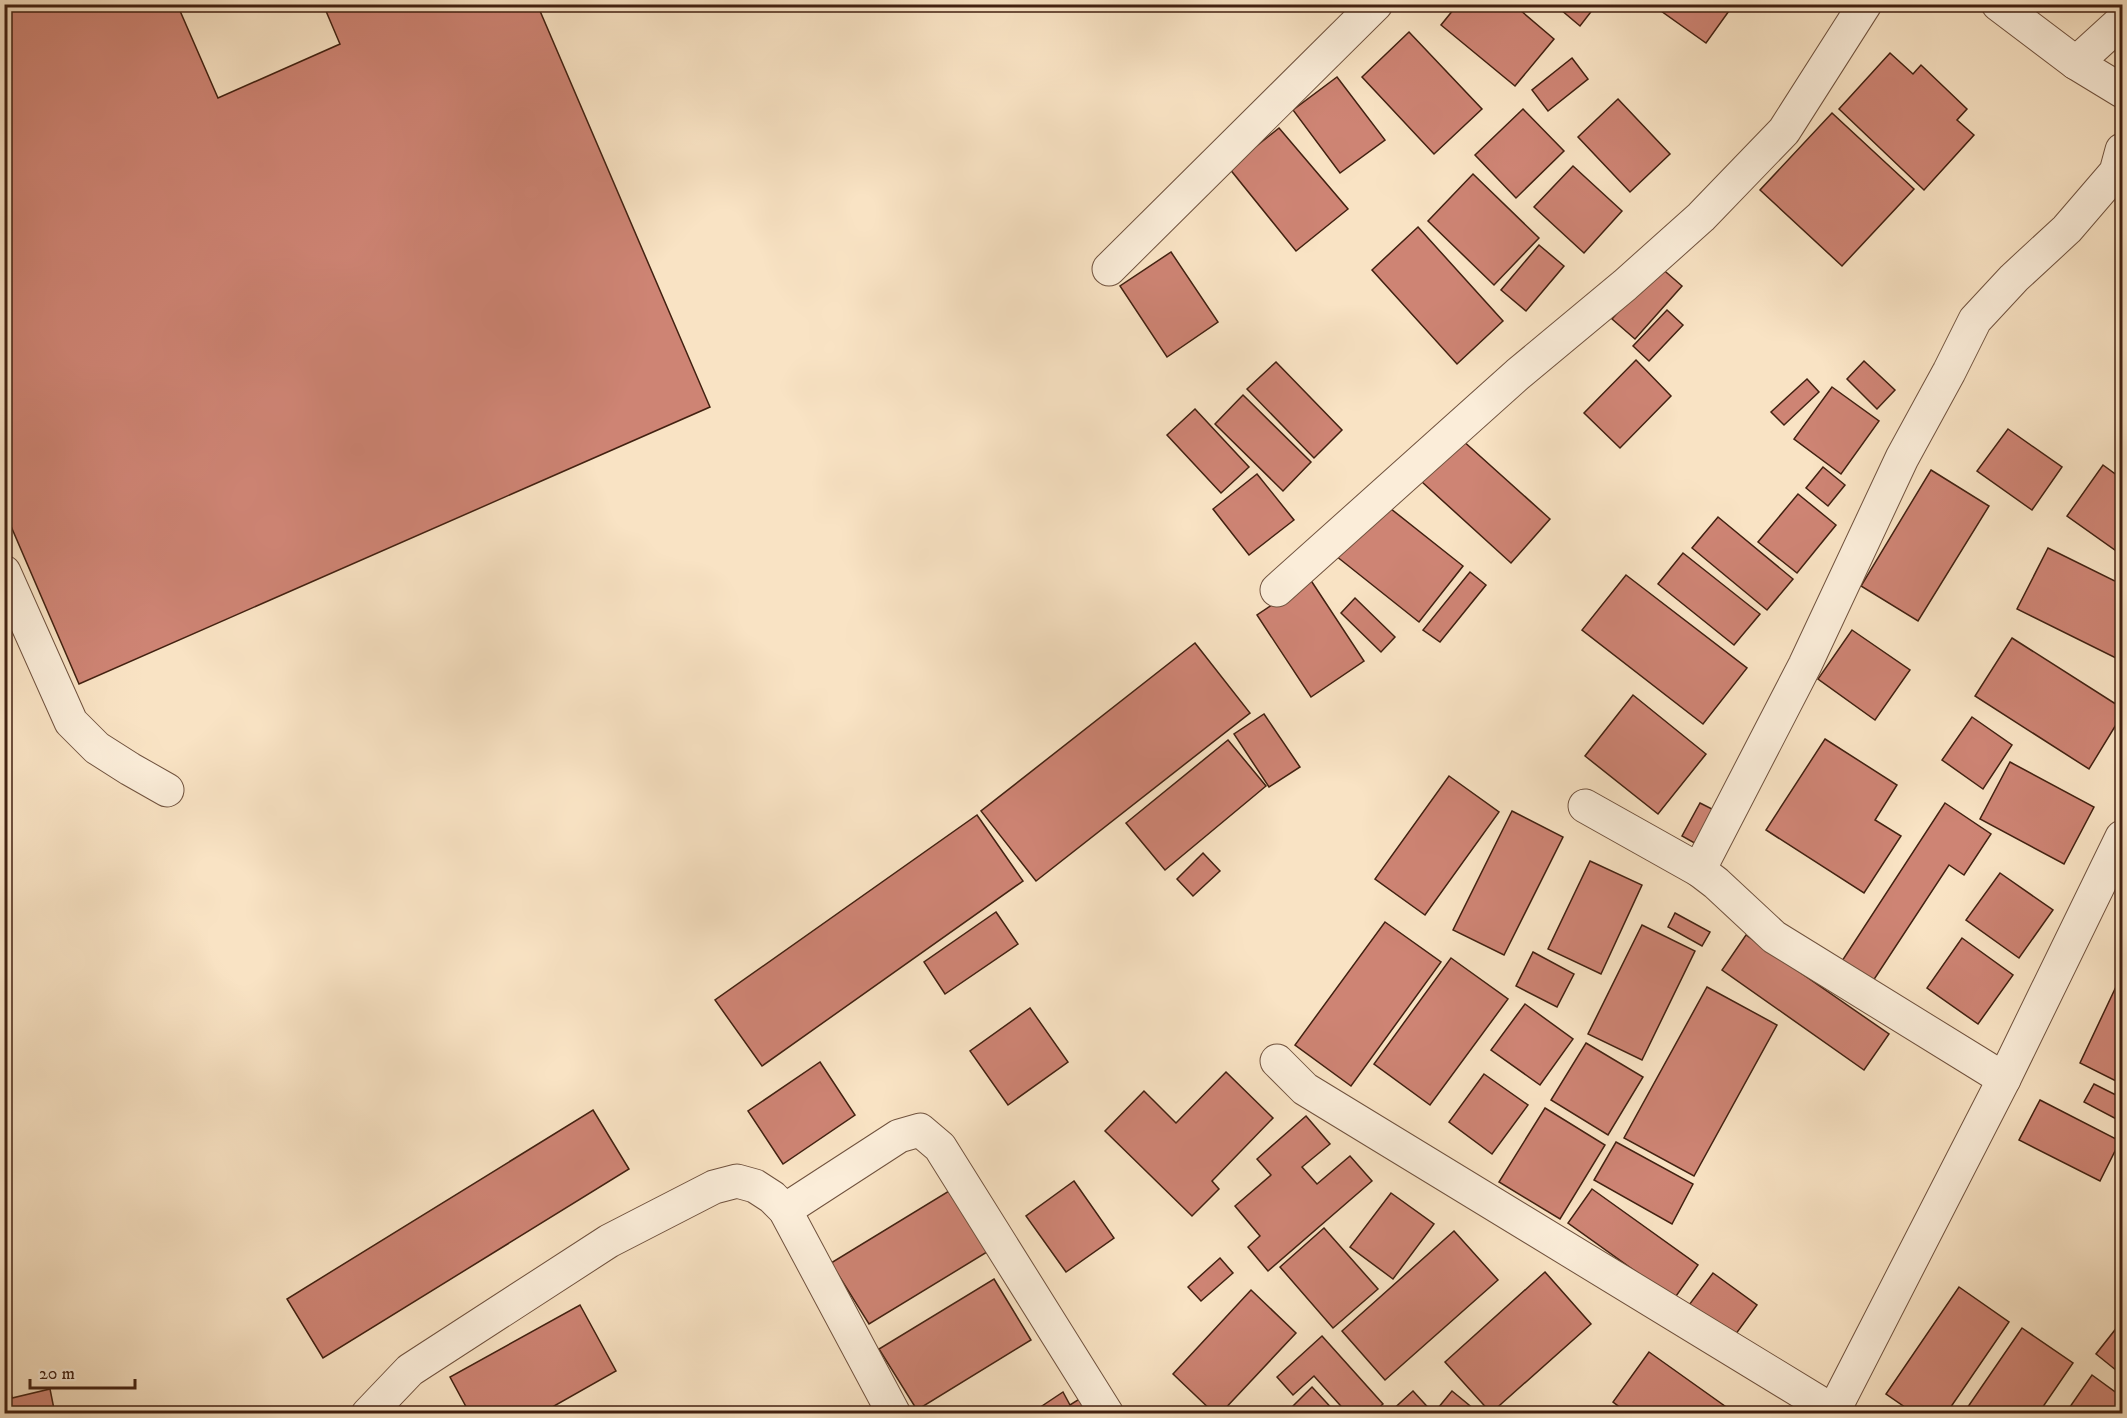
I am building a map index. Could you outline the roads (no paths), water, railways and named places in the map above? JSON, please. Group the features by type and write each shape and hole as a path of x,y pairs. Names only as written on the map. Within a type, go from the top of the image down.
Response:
{"street":[{"path":"1109,268 1376,4"},
{"path":"1277,590 1518,374 1625,285 1701,217 1784,131 1865,4"},
{"path":"1998,4 2076,63 2122,91"},
{"path":"2076,63 2122,21"},
{"path":"1699,870 1805,665 1902,458 1975,320 2014,278 2067,229 2088,205 2116,172 2122,150"},
{"path":"4,572 71,722 98,748 167,790"},
{"path":"1585,806 1699,870 1774,937 2004,1079"},
{"path":"1277,1061 1305,1089 1835,1412 2004,1079 2122,837"},
{"path":"785,1210 899,1136 920,1130 940,1147 1107,1413"},
{"path":"368,1413 410,1370 609,1241 714,1186 737,1181 755,1186 772,1197 785,1210 894,1413"}]}
